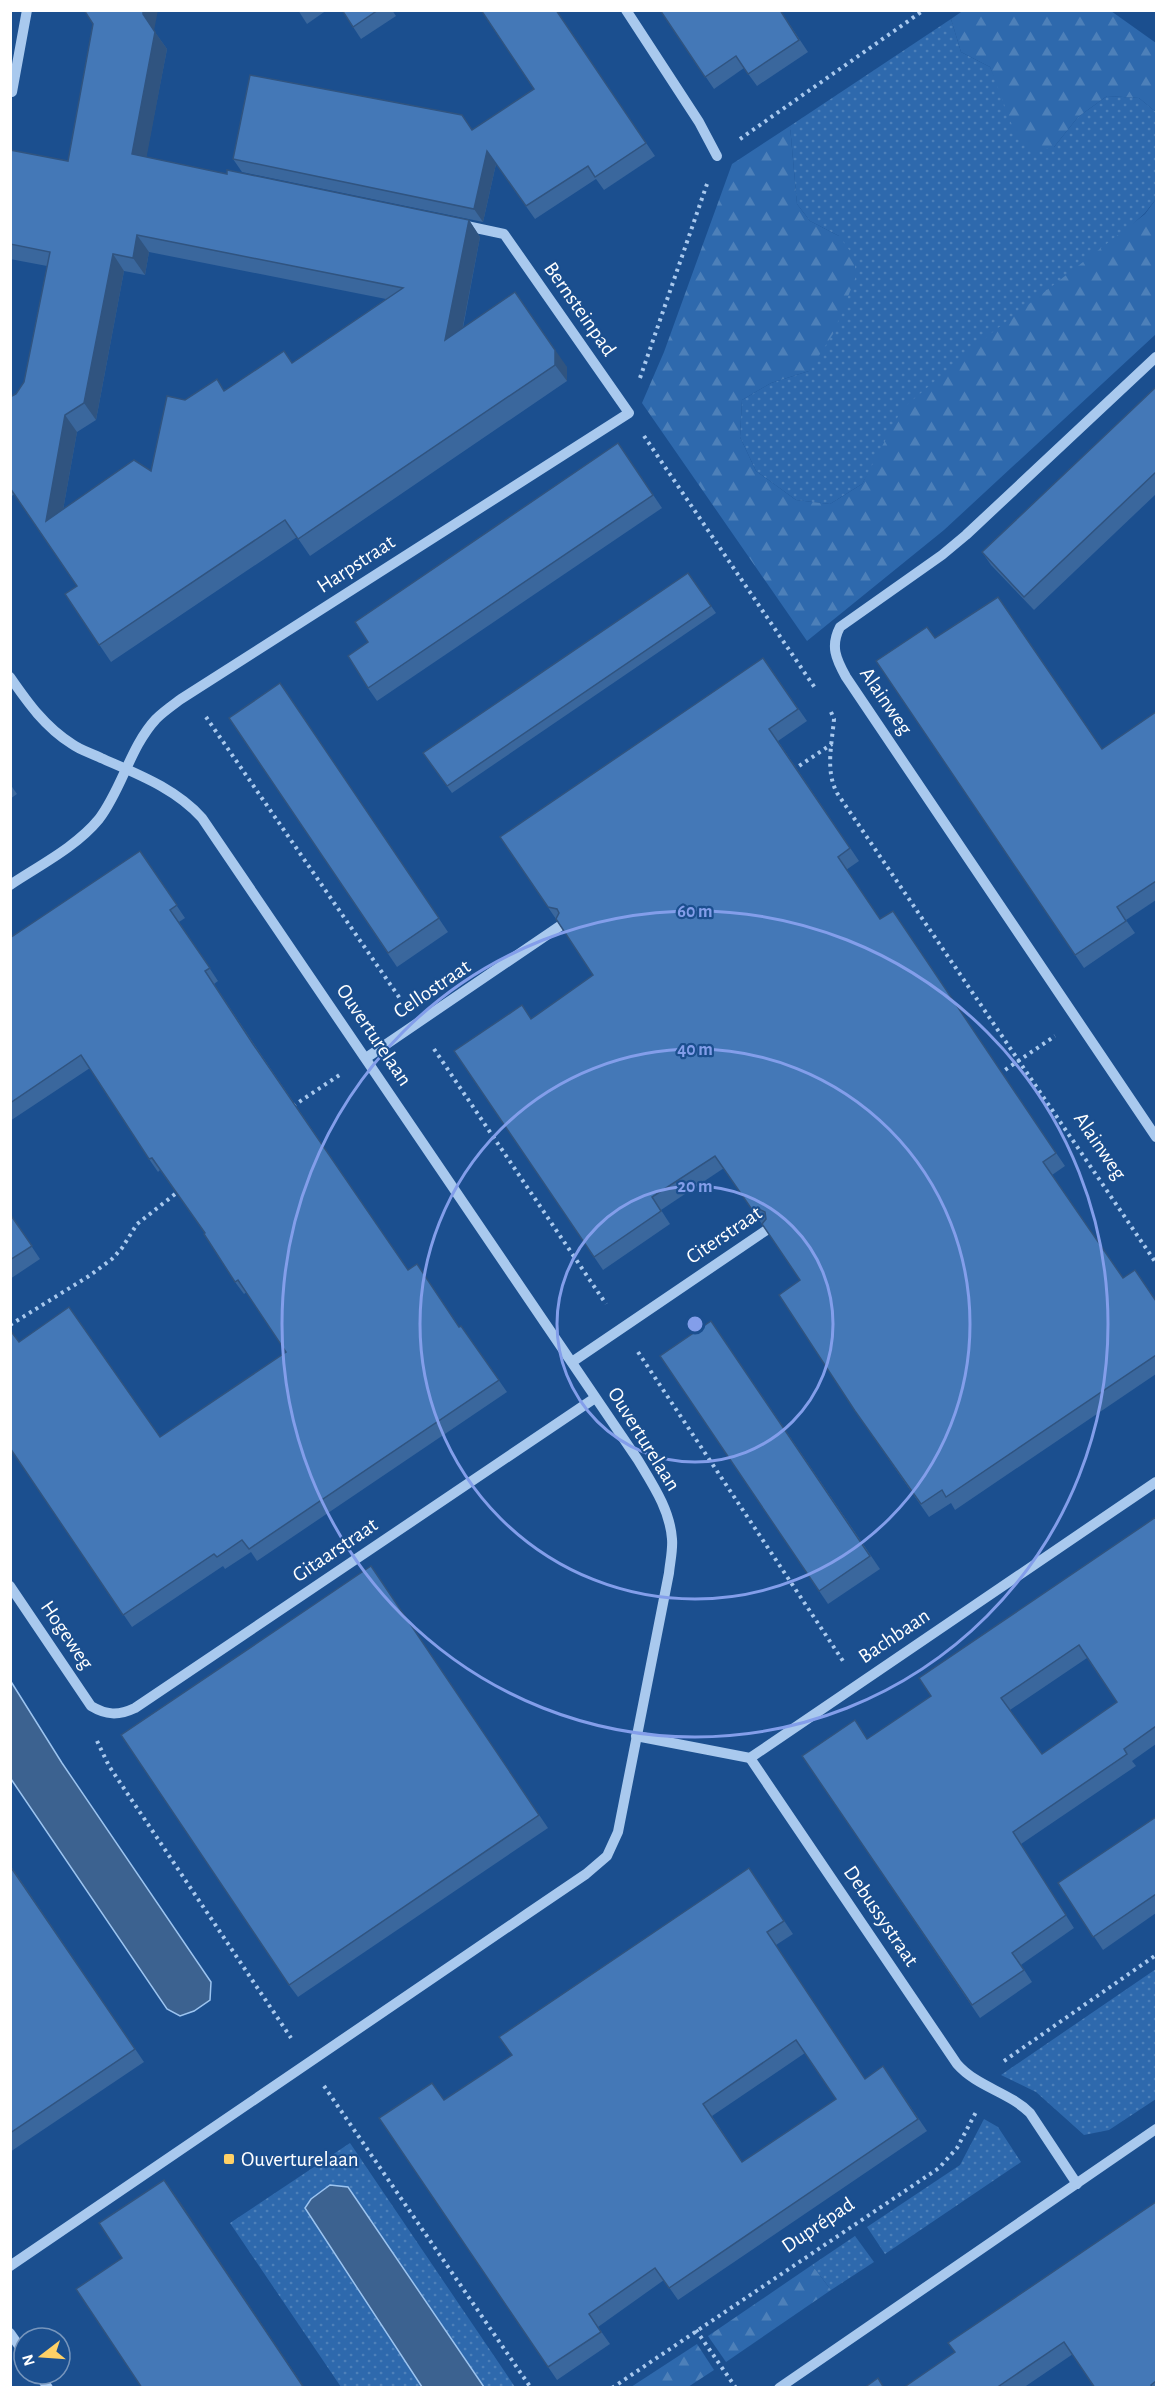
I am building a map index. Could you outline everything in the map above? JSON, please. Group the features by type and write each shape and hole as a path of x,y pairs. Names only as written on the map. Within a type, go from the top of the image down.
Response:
{"street":[{"path":"12,92 27,10"},
{"path":"626,10 699,122 717,156"},
{"name":"Bernsteinpad","path":"447,222 504,234 628,413"},
{"name":"Alainweg","path":"1156,357 966,535 942,555 840,627 835,637 835,657 846,677 1156,1137"},
{"name":"Harpstraat","path":"10,885 86,833 100,818 140,742 155,720 189,693 628,413"},
{"name":"Ouverturelaan","path":"10,677 32,709 72,745 165,787 188,802 202,818 656,1489 668,1515 673,1541 669,1573 618,1832 607,1856 586,1874 10,2266"},
{"name":"Cellostraat","path":"366,1058 560,926"},
{"name":"Citerstraat","path":"572,1362 768,1229"},
{"name":"Gitaarstraat","path":"91,1706 101,1712 114,1714 135,1708 595,1398"},
{"name":"Bachbaan","path":"750,1758 1156,1482"},
{"name":"Hogeweg","path":"10,1586 91,1706"},
{"path":"636,1736 750,1758"},
{"name":"Debussystraat","path":"750,1758 957,2064 964,2071 1022,2105 1030,2113 1077,2184"},
{"path":"778,2388 1156,2129"}],"path":[{"path":"717,156 924,10"},
{"name":"Bernsteinpad","path":"628,413 717,156"},
{"path":"628,413 816,689"},
{"path":"189,693 417,1023 859,1684"},
{"name":"Alainweg","path":"828,707 834,719 829,771 831,782 837,793 1156,1263"},
{"path":"786,775 832,744"},
{"path":"990,1080 1078,1020"},
{"path":"284,1112 366,1058"},
{"path":"10,1325 112,1259 137,1224 185,1187"},
{"path":"91,1706 95,1738 109,1766 307,2063 531,2388"},
{"path":"989,2086 998,2068 1012,2053 1156,1955"},
{"name":"Duprépad","path":"612,2388 939,2168 957,2148 989,2086"},
{"path":"696,2330 736,2388"}],"green space":[{"path":"964,10 1111,11 1156,43 1156,112 1139,98 1107,96 1078,117 1054,147 1030,151 1015,133 990,67 961,52 951,19"},
{"path":"951,19 961,52 990,67 1004,98 1054,147 1078,117 1107,96 1139,98 1156,112 1156,199 1145,213 880,454 862,484 830,504 796,500 756,471 740,437 742,400 771,383 809,371 839,236 810,221 797,204 790,126"},
{"path":"790,126 797,204 810,221 839,236 855,258 855,279 833,334 809,371 771,383 742,400 740,437 756,471 796,500 830,504 862,484 902,409 994,331 1145,214 1156,199 1156,334 944,530 807,641 642,403 664,352 732,164"},
{"path":"1156,1969 1156,2099 1109,2130 1084,2135 1036,2092 1001,2075"},
{"path":"984,2119 998,2127 1021,2162 885,2254 867,2227 960,2165"},
{"path":"350,2143 515,2387 484,2387 348,2187 305,2208 422,2387 341,2387 230,2223"},
{"path":"855,2236 874,2262 831,2290 812,2265"},
{"path":"812,2265 831,2290 726,2362 708,2336"},
{"path":"697,2344 714,2370 688,2387 631,2387"}],"shaded area":[{"path":"10,1680 62,1763 211,1982 210,2000 194,2011 180,2016 167,2009 11,1779"},
{"path":"330,2185 348,2187 484,2387 422,2387 305,2208 311,2199"}],"building":[{"path":"84,10 143,10 143,14 155,32 132,154 227,174 227,170 469,220 445,340 515,292 555,350 555,365 298,539 285,520 99,645 65,594 77,586 10,488 10,397 16,394 24,382 50,252 10,244 10,150 68,161 93,24","holes":["137,235 403,288 292,363 284,351 224,391 217,379 185,400 167,396 151,471 134,460 46,521 65,415 84,403 113,254 133,258"]},
{"path":"342,10 378,10 353,27"},
{"path":"481,10 556,10 646,143 595,177 588,166 526,206 487,151 474,209 233,159 250,75 462,115 472,130 534,89"},
{"path":"660,10 780,10 799,40 748,74 736,56 705,77"},
{"path":"1156,387 1156,472 1024,597 982,552"},
{"path":"618,443 653,495 368,688 348,656 368,642 355,622"},
{"path":"688,573 711,606 447,786 423,753"},
{"path":"998,597 1102,749 1156,712 1156,881 1117,907 1126,921 1075,955 876,661 927,627 935,638"},
{"path":"763,658 798,709 769,729 850,848 838,857 880,919 893,911 1056,1153 1043,1162 1123,1278 1135,1270 1156,1301 1156,1355 946,1497 942,1490 921,1504 855,1411 779,1295 800,1280 762,1224 766,1219 765,1212 759,1209 753,1211 715,1156 652,1197 661,1211 594,1257 454,1051 522,1005 531,1019 593,975 556,919 559,913 557,909 548,907 500,837"},
{"path":"280,683 439,918 388,953 229,718"},
{"path":"140,851 177,905 170,910 210,968 205,971 253,1044 408,1270 417,1264 459,1327 461,1326 499,1380 249,1549 242,1540 217,1557 214,1554 123,1615 10,1448 10,1330 19,1342 69,1307 160,1437 286,1352 238,1280 235,1282 205,1233 152,1158 149,1159 81,1055 10,1103 10,938"},
{"path":"10,1214 32,1246 10,1260"},
{"path":"711,1321 870,1556 819,1591 660,1356"},
{"path":"1156,1517 1156,1726 1124,1749 1127,1754 1013,1832 1066,1915 1012,1953 1024,1970 972,2005 802,1756 855,1720 867,1739 931,1696 919,1678","holes":["1079,1645 1117,1702 1042,1754 1001,1698"]},
{"path":"371,1566 539,1815 289,1985 121,1735"},
{"path":"1156,1817 1156,1894 1093,1937 1058,1883"},
{"path":"10,1866 135,2049 10,2133"},
{"path":"749,1868 784,1921 767,1932 865,2079 883,2066 918,2119 669,2288 655,2268 589,2314 601,2332 548,2367 379,2118 432,2083 444,2100 512,2055 499,2037","holes":["796,2040 836,2099 742,2162 703,2104"]},
{"path":"164,2180 304,2388 142,2388 76,2289 122,2258 99,2223"},
{"path":"1156,2202 1156,2381 1151,2385 1152,2388 1095,2388 1064,2342 996,2388 903,2388 955,2352 948,2343"},
{"path":"878,2378 884,2388 864,2388"}],"place":[{"name":"Ouverturelaan","path":"229,2159"}]}
